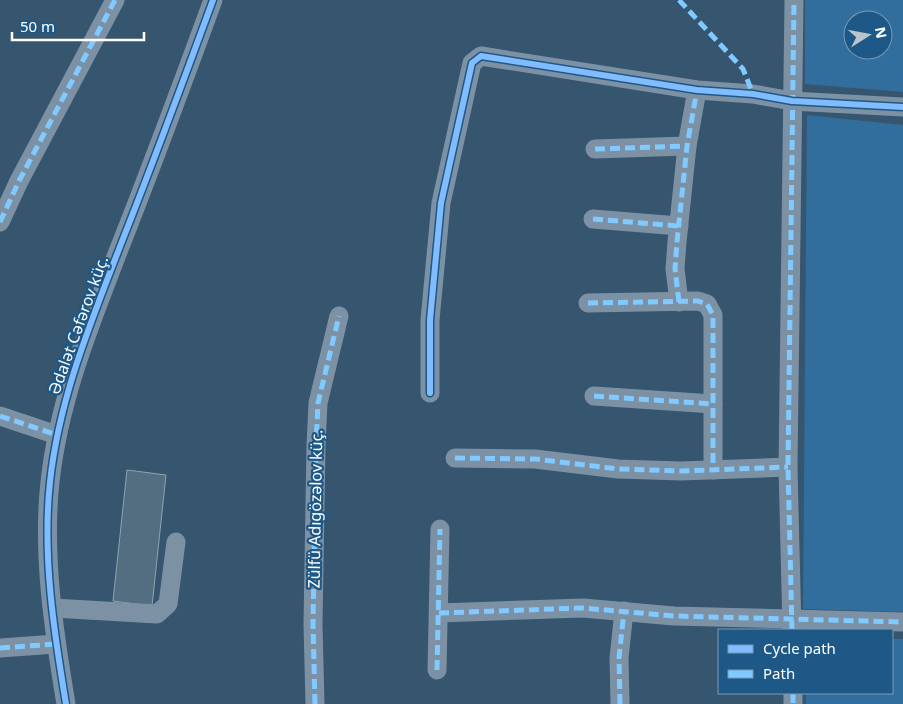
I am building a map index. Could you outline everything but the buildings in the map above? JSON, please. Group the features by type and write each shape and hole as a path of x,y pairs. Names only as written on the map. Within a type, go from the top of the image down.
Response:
{"street":[{"path":"0,222 19,181 116,0"},
{"name":"Ədalət Cəfərov küç.","path":"66,704 56,644 47,521 50,482 57,435 75,367 213,0"},
{"path":"791,625 788,467 794,0"},
{"path":"430,393 430,320 441,203 472,63 481,56 697,90 753,94 792,101 903,107"},
{"path":"679,302 675,269 687,146 697,90"},
{"path":"595,149 687,146"},
{"path":"593,220 679,226"},
{"path":"588,303 698,301 707,304 713,315 713,470"},
{"name":"Zülfü Adıgözəlov küç.","path":"315,704 314,624 318,404 339,316"},
{"path":"594,396 713,404"},
{"path":"0,416 57,435"},
{"path":"455,458 536,459 618,469 681,471 788,467"},
{"path":"437,670 440,529"},
{"path":"53,608 157,614 168,604 176,542"},
{"path":"439,613 583,608 791,625 903,622"},
{"path":"620,704 619,658 624,611"},
{"path":"0,648 56,644"}],"shaded area":[{"path":"805,0 903,0 903,92 805,84"},
{"path":"807,115 903,125 903,612 803,609"},
{"path":"893,639 903,639 903,704 806,704 806,694 893,694"}],"marked path":[{"path":"0,222 19,181 115,0"},
{"path":"679,0 743,69 753,94"},
{"path":"792,629 788,467 794,0"},
{"path":"679,302 675,269 677,242 687,146 697,90"},
{"path":"595,149 687,146"},
{"path":"593,219 679,226"},
{"path":"588,303 698,301 707,304 713,315 713,470"},
{"path":"315,704 313,624 318,403 339,316"},
{"path":"594,396 713,404"},
{"path":"0,416 57,435"},
{"path":"455,458 535,459 618,469 681,471 788,467"},
{"path":"437,670 440,529"},
{"path":"439,613 583,608 674,616 903,622"},
{"path":"620,704 619,658 624,611"},
{"path":"0,648 56,644"},
{"path":"793,694 793,704"}],"cycle path":[{"path":"66,704 57,649 48,565 48,510 54,451 69,390 88,331 213,0"},
{"path":"430,393 430,320 441,203 472,63 481,56 697,90 753,94 792,101 903,107"}]}
